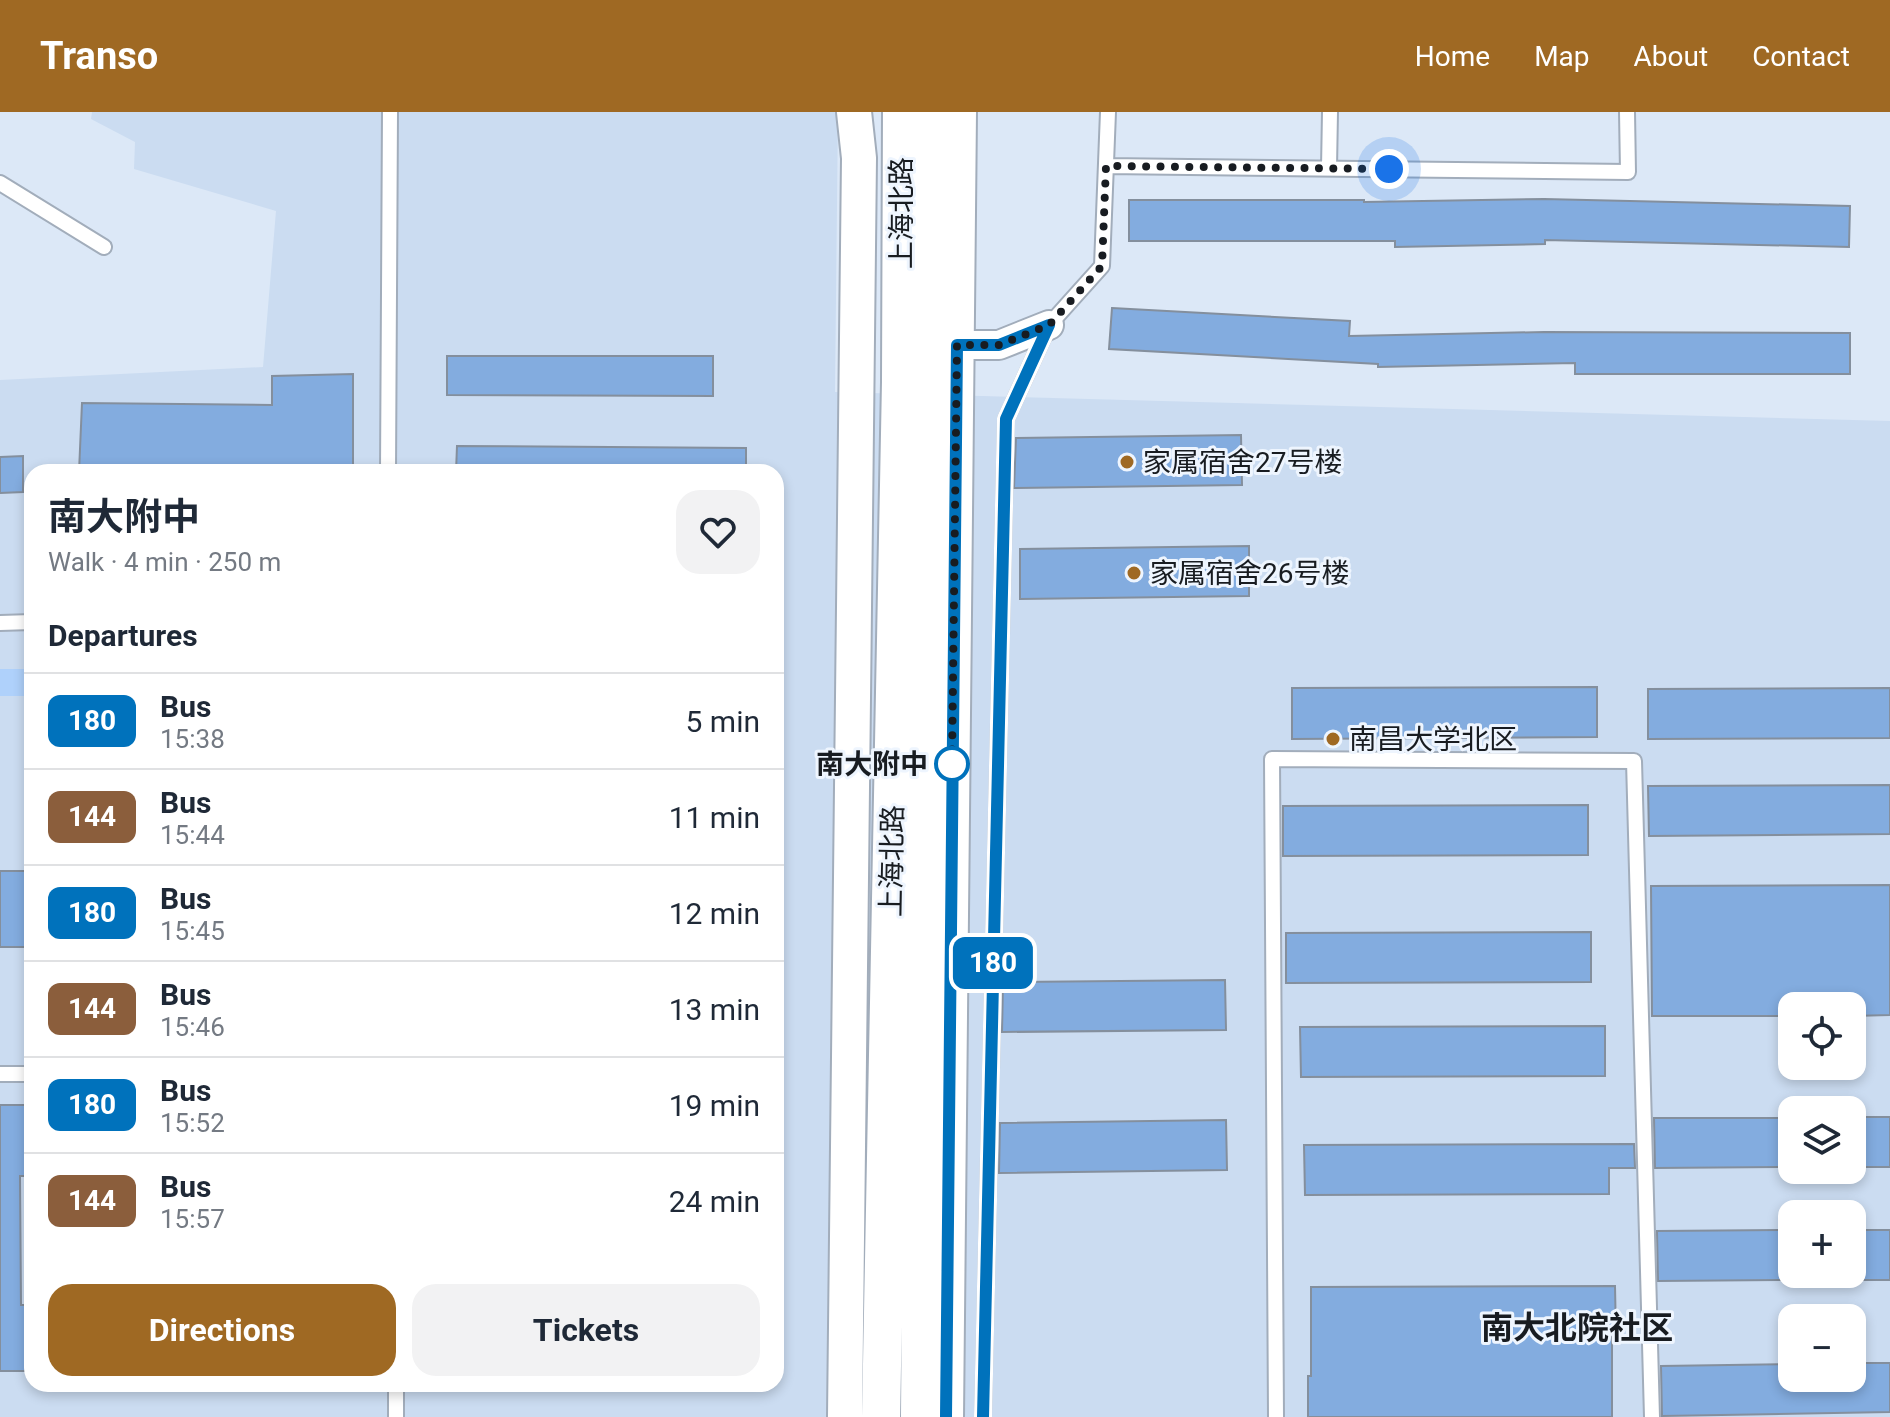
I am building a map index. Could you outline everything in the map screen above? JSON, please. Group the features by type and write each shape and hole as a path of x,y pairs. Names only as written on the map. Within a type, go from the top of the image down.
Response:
{"main road":[{"name":"上海北路","path":"881,1417 901,382 902,112"},
{"name":"上海北路","path":"920,1417 942,345 931,112"}],"street":[{"path":"845,1417 859,158 854,112"},
{"path":"946,1417 942,345 959,112"},
{"path":"942,345 999,345 1049,325"}],"lane":[{"path":"388,464 390,112"},
{"path":"983,1417 1006,419 1049,325 1102,266 1108,112"},
{"path":"1329,168 1330,112"},
{"path":"1106,166 1628,172 1627,112"},
{"path":"0,183 104,247"},
{"path":"0,623 24,622"},
{"path":"1276,1417 1272,759 1634,761 1652,1417"},
{"path":"0,1074 24,1074"},
{"path":"396,1392 396,1417"}],"shaded area":[{"name":"南昌大学北区","path":"92,112 838,112 835,392 1890,421 1890,1417 0,1417 0,380 263,367 276,211 134,169 135,142 91,119"}],"water":[{"path":"0,669 24,669 24,696 0,696"}],"building":[{"path":"1544,199 1850,206 1849,247 1545,240 1545,244 1395,247 1395,241 1129,241 1129,200 1364,202"},
{"path":"1112,308 1350,321 1349,336 1544,332 1850,333 1850,374 1575,374 1575,363 1378,367 1378,364 1109,349"},
{"path":"447,356 713,356 713,396 447,395"},
{"path":"353,374 353,464 79,464 82,403 272,405 272,376"},
{"name":"家属宿舍27号楼","path":"1241,435 1242,485 1014,488 1016,438"},
{"path":"457,446 746,448 746,464 456,464"},
{"path":"23,456 23,492 0,493 0,457"},
{"name":"家属宿舍26号楼","path":"1249,546 1249,596 1020,599 1020,549"},
{"path":"1597,687 1597,737 1292,739 1292,688"},
{"path":"1890,688 1890,738 1648,739 1648,689"},
{"path":"1890,785 1890,834 1649,836 1648,786"},
{"path":"1588,805 1588,855 1283,856 1283,806"},
{"path":"0,871 24,871 24,947 0,947"},
{"path":"1890,885 1890,1015 1866,1016 1866,992 1778,992 1778,1016 1652,1016 1651,886"},
{"path":"1591,932 1591,982 1286,983 1286,933"},
{"path":"1225,980 1226,1030 1002,1032 1003,982"},
{"path":"1605,1026 1605,1076 1301,1077 1300,1027"},
{"path":"0,1105 24,1105 24,1176 20,1176 24,1371 0,1371"},
{"path":"1866,1117 1890,1117 1890,1167 1866,1167"},
{"path":"1654,1118 1778,1118 1778,1167 1655,1168"},
{"path":"1226,1120 1227,1170 999,1173 1000,1123"},
{"path":"1634,1144 1635,1168 1609,1168 1609,1194 1305,1195 1304,1145"},
{"path":"1778,1230 1778,1280 1658,1281 1657,1231"},
{"path":"1866,1230 1890,1230 1890,1280 1866,1280"},
{"path":"1615,1286 1612,1417 1308,1417 1311,1287"},
{"path":"1866,1363 1890,1363 1890,1412 1662,1416 1661,1366 1778,1364 1778,1392 1866,1392"}],"bus line":[{"name":"180","path":"946,1417 957,345 999,345 1049,325 1006,419 983,1417"}],"place":[{"name":"家属宿舍27号楼","path":"1127,462"},
{"name":"家属宿舍26号楼","path":"1134,573"},
{"name":"南昌大学北区","path":"1333,739"},
{"name":"南大附中","path":"952,764"}],"district":[{"name":"南大北院社区","path":"1577,1328"}],"route":[{"path":"952,764 957,345 999,345 1049,325 1102,266 1106,166 1389,169"}]}
